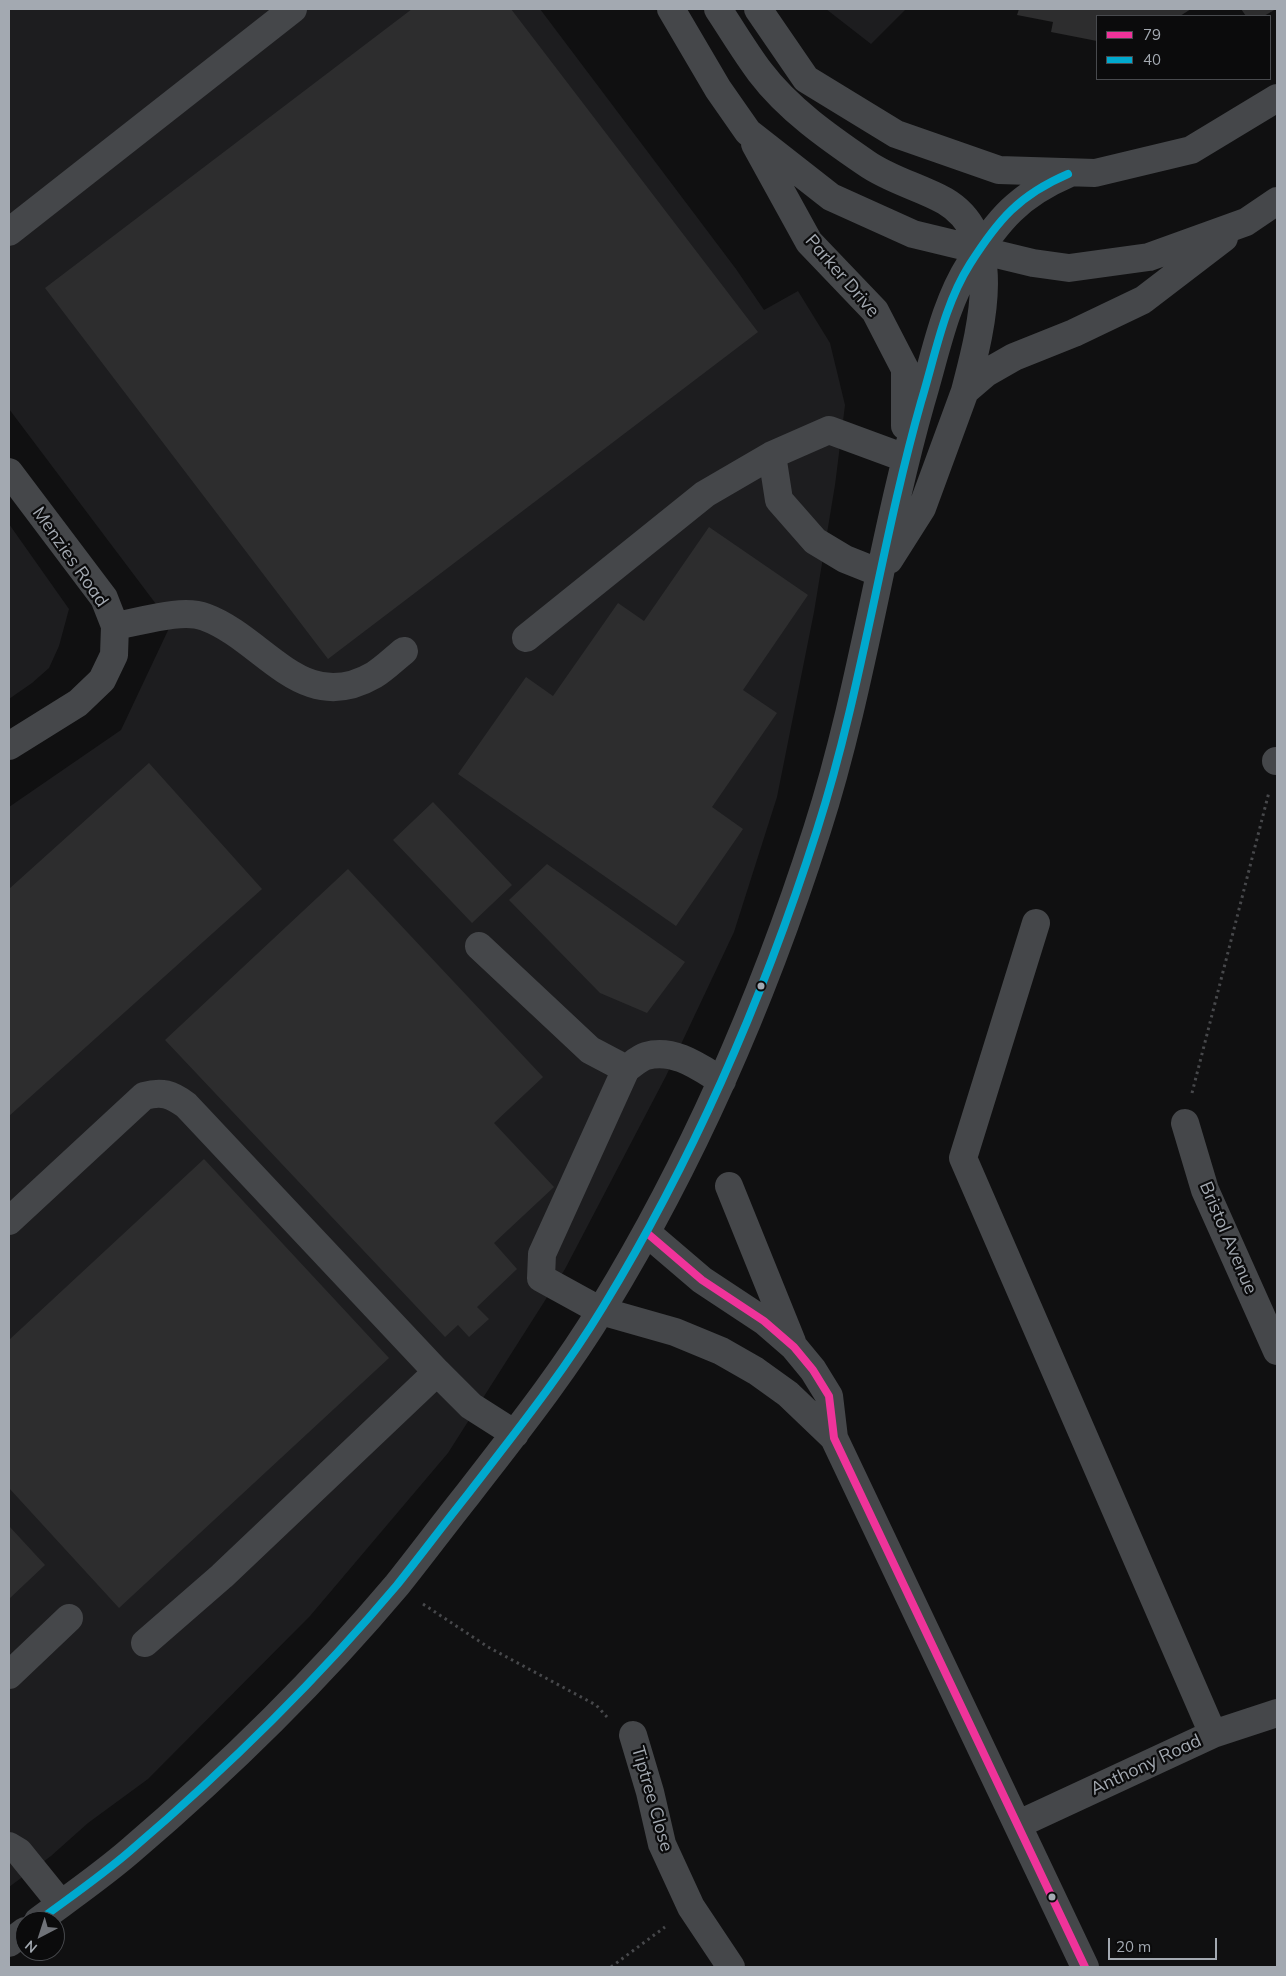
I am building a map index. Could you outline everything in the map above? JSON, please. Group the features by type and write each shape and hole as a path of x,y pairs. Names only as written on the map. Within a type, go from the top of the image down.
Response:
{"street":[{"path":"9,232 292,9"},
{"path":"671,9 718,89 748,132 831,197 913,234 1033,263 1069,268 1149,257 1246,222 1277,201"},
{"path":"718,9 760,72 800,114 868,165 946,202 967,222 980,251"},
{"path":"758,9 806,78 896,134 999,170 1095,174 1191,150 1277,98"},
{"name":"Parker Drive","path":"748,132 809,242 875,311 905,369 905,458"},
{"name":"Parker Drive","path":"52,1911 126,1856 226,1766 321,1669 396,1585 515,1434 601,1312 647,1233 722,1080 785,925 819,825 852,700 905,458 948,310 968,267 1008,210 1046,183 1068,174"},
{"name":"Parker Drive","path":"965,391 986,373 1014,357 1074,333 1142,300 1246,222"},
{"name":"Parker Drive","path":"880,573 922,508 965,391 980,334 986,288 980,251"},
{"path":"526,638 705,494 772,454 829,430 905,458"},
{"path":"772,454 779,500 814,541 845,560 880,573"},
{"name":"Menzies Road","path":"9,472 104,598 115,626 114,655 102,680 78,703 9,746"},
{"path":"115,626 182,613 204,616 235,632 287,673 324,688 352,684 374,675 404,651"},
{"path":"1036,923 963,1158 1213,1734"},
{"path":"479,946 590,1050 626,1069"},
{"path":"722,1080 688,1060 666,1054 645,1056 626,1069 542,1254 541,1278 601,1312 675,1332 721,1351 756,1370 788,1394 834,1438"},
{"path":"9,1221 144,1096 156,1093 171,1094 186,1105 436,1372 471,1406 515,1434"},
{"name":"Bristol Avenue","path":"1185,1123 1205,1190 1277,1351"},
{"path":"728,1186 794,1347"},
{"path":"647,1233 702,1280 764,1320 794,1347 813,1370 829,1396 834,1438 1019,1824 1085,1967"},
{"path":"145,1643 222,1576 436,1372"},
{"path":"9,1675 69,1618"},
{"name":"Anthony Road","path":"1019,1824 1213,1734 1277,1713"},
{"name":"Tiptree Close","path":"633,1734 650,1792 662,1844 691,1907 731,1967"},
{"path":"9,1846 19,1852 61,1904"}],"path":[{"path":"1185,1123 1277,761"},
{"path":"396,1585 488,1647 596,1706 619,1730 633,1734"},
{"path":"610,1967 691,1907"}],"shaded area":[{"path":"9,9 540,9 736,269 764,310 798,291 830,343 845,405 835,485 814,612 777,797 734,932 666,1076 565,1269 448,1453 310,1616 148,1779 88,1823 51,1856 9,1887 9,807 121,730 171,624 9,409"},
{"path":"826,9 906,9 871,44"},
{"path":"9,524 69,609 59,646 49,668 9,699"}],"building":[{"path":"412,9 511,9 758,332 328,659 45,288"},
{"path":"1019,9 1191,9 1182,15 1096,15 1096,41 1051,32 1053,22 1017,15"},
{"path":"1241,9 1276,9 1266,15 1245,15"},
{"path":"709,527 808,595 743,690 777,713 712,807 743,829 676,926 458,774 526,677 553,696 618,603 644,621"},
{"path":"149,763 262,889 9,1116 9,889"},
{"path":"433,802 512,885 472,923 393,840"},
{"path":"547,864 685,962 647,1013 600,993 509,900"},
{"path":"348,869 543,1077 494,1123 554,1187 494,1243 517,1269 477,1307 489,1319 469,1337 458,1325 445,1337 165,1040"},
{"path":"204,1159 389,1358 119,1608 9,1488 9,1340"},
{"path":"9,1526 45,1565 9,1599"}],"transit line":[{"name":"40","path":"51,1911 130,1851 235,1757 302,1690 366,1621 397,1585 555,1379 588,1331 636,1251 697,1134 750,1015 774,954 817,830 847,724 907,455 941,331 953,296 970,264 990,234 1011,210 1036,191 1068,174"},
{"name":"79","path":"647,1233 702,1280 764,1321 794,1347 813,1370 829,1396 834,1438 1085,1967"}]}
